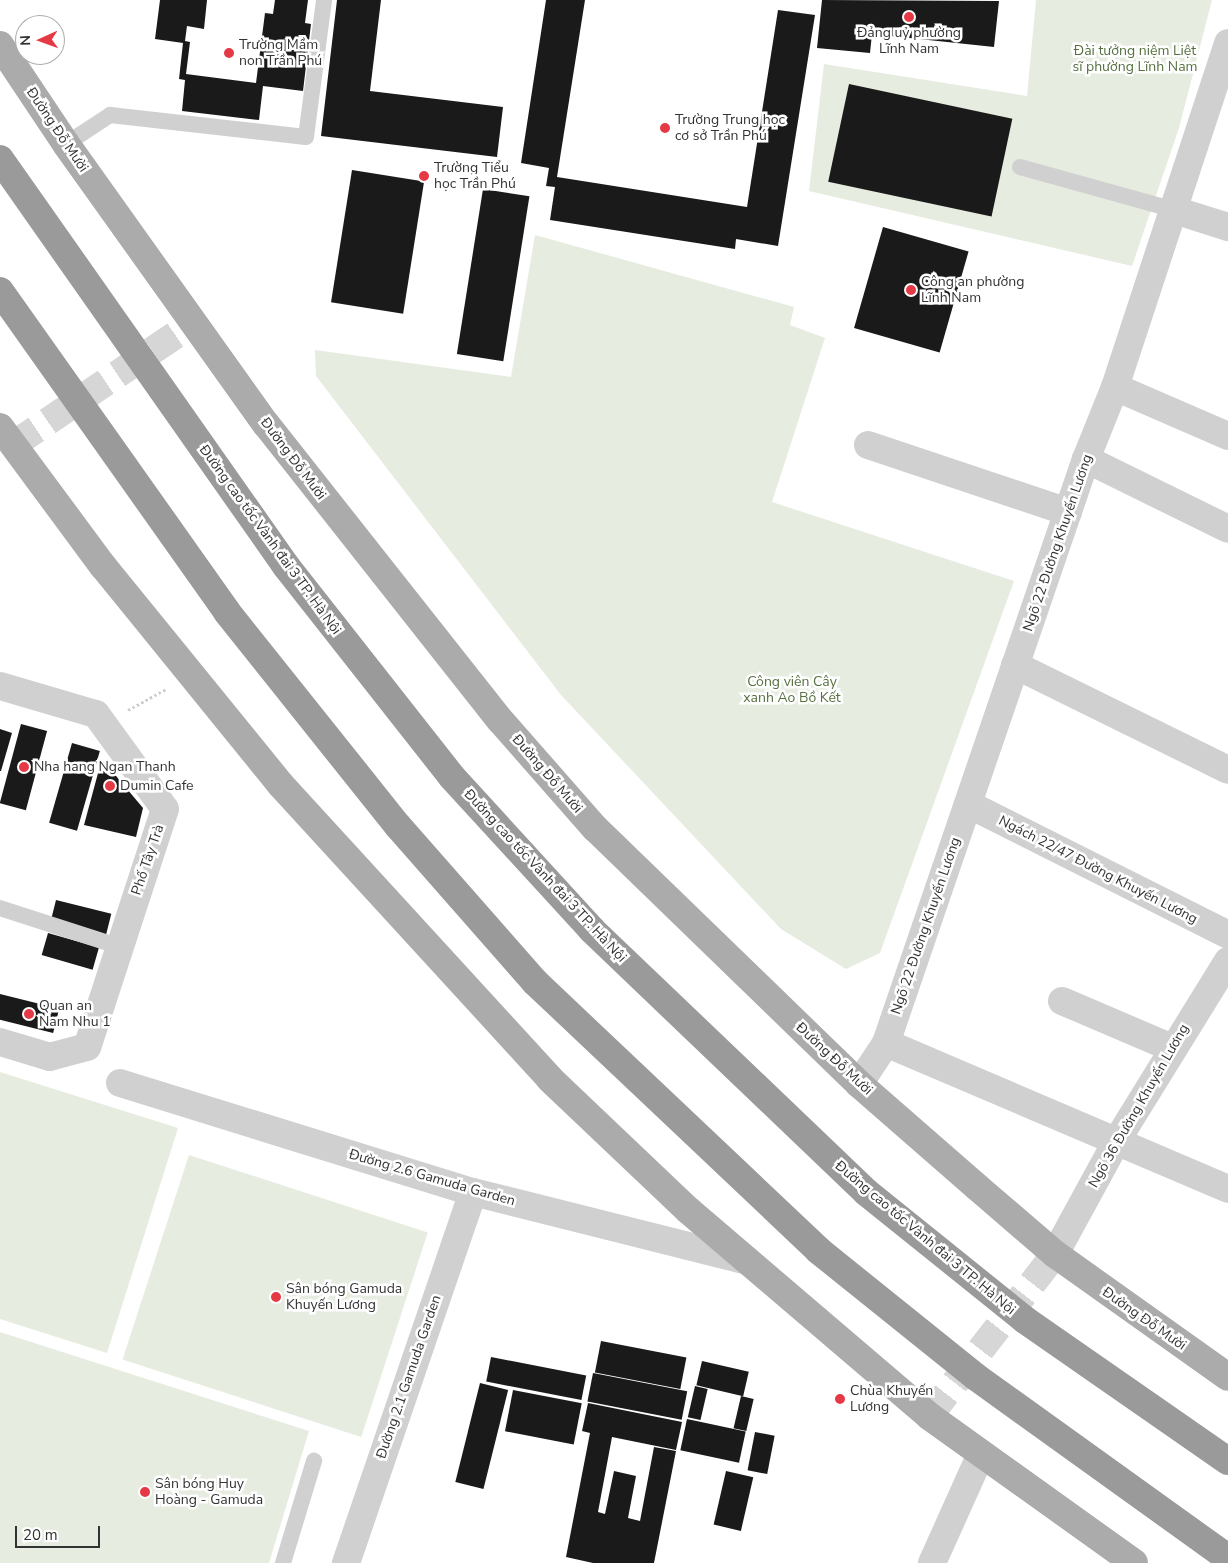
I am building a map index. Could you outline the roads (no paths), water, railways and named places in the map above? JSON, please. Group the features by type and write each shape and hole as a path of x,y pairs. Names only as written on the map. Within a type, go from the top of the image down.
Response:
{"highway":[{"name":"Đường cao tốc Vành đai 3 TP. Hà Nội","path":"0,159 286,566 452,777 592,930 866,1192 1025,1320 1228,1462"},
{"path":"0,291 227,612 398,826 535,982 818,1250 976,1377 1228,1558"}],"main road":[{"name":"Đường Đỗ Mười","path":"0,45 66,144 256,411 500,720 595,828 859,1084 1055,1254 1228,1377"},
{"path":"0,426 186,672 281,785 550,1079 748,1261 980,1456 1134,1563"}],"street":[{"name":"Ngõ 22 Đường Khuyến Lương","path":"859,1084 886,1043 1086,459 1116,387 1171,209 1228,42"},
{"path":"1171,209 1228,227"},
{"path":"1116,387 1228,436"},
{"path":"868,445 1068,512"},
{"path":"1086,459 1228,529"},
{"path":"1015,665 1228,770"},
{"name":"Phố Tây Trà","path":"0,686 96,714 165,809 118,946"},
{"name":"Ngách 22/47 Đường Khuyến Lương","path":"968,804 1228,935"},
{"path":"0,1042 50,1057 87,1048 118,946"},
{"name":"Ngõ 36 Đường Khuyến Lương","path":"1055,1254 1116,1142 1172,1048 1228,961"},
{"path":"1062,1002 1172,1048"},
{"path":"886,1043 1228,1189"},
{"name":"Đường 2.6 Gamuda Garden","path":"120,1083 473,1192 748,1261"},
{"name":"Đường 2.1 Gamuda Garden","path":"346,1563 473,1192"},
{"path":"932,1563 980,1456"}],"lane":[{"path":"66,144 110,115 306,137 324,0"},
{"path":"1020,167 1171,209"},
{"path":"0,908 118,946"},
{"path":"283,1563 314,1461"}],"tunnel":[{"path":"13,445 195,322"},
{"path":"929,1416 1055,1254"}],"place":[{"name":"Đảng uỷ phường Lĩnh Nam","path":"909,17"},
{"name":"Trường Mầm non Trần Phú","path":"229,53"},
{"name":"Trường Trung học cơ sở Trần Phú","path":"665,128"},
{"name":"Trường Tiểu học Trần Phú","path":"424,176"},
{"name":"Công an phường Lĩnh Nam","path":"911,290"},
{"name":"Nha hang Ngan Thanh","path":"24,767"},
{"name":"Dumin Cafe","path":"110,786"},
{"name":"Quan an Nam Nhu 1","path":"29,1014"},
{"name":"Sân bóng Gamuda Khuyến Lương","path":"276,1297"},
{"name":"Chùa Khuyến Lương","path":"840,1399"},
{"name":"Sân bóng Huy Hoàng - Gamuda","path":"145,1492"}],"park label":[{"name":"Đài tưởng niệm Liệt sĩ phường Lĩnh Nam","path":"1135,59"},
{"name":"Công viên Cây xanh Ao Bồ Kết","path":"792,690"}]}
